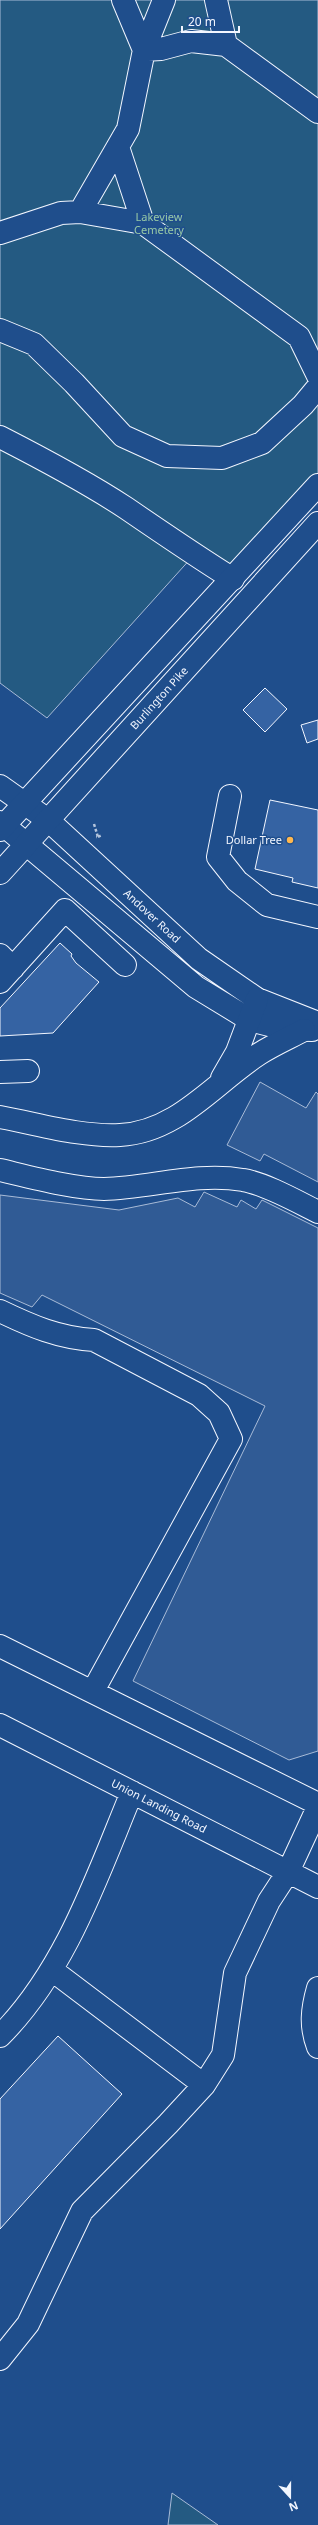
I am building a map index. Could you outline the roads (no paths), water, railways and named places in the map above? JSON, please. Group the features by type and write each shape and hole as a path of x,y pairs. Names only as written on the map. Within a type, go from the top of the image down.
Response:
{"main road":[{"path":"123,0 144,50"},
{"path":"80,212 128,129 144,50 164,0"},
{"path":"216,0 226,45"},
{"path":"144,50 162,49 190,41 226,45 318,112"},
{"path":"118,147 142,223"},
{"path":"0,233 61,213 80,212 142,223 309,336 318,376"},
{"path":"0,330 34,344 74,383 123,436 167,456 222,458 262,443 303,405 318,386"},
{"path":"0,437 51,463 125,508 177,544 233,579"},
{"path":"313,1027 285,1029 250,1020 196,987 26,843 2,826 233,579 318,485"},
{"name":"Burlington Pike","path":"0,873 318,523"},
{"name":"Andover Road","path":"0,786 48,820 199,959 257,999 313,1027"},
{"path":"230,796 218,857 237,881 268,905 318,917"},
{"path":"4,968 65,910 125,965"},
{"path":"215,1089 237,1052 257,999"},
{"path":"0,1117 86,1133 120,1135 156,1128 191,1108 258,1054 313,1027"},
{"path":"0,1072 28,1071"},
{"path":"0,1170 44,1180 103,1189 138,1187 189,1178 243,1180 318,1212"},
{"path":"0,1311 39,1330 75,1339 94,1340 199,1395 219,1413 231,1438 93,1691"},
{"path":"0,1646 93,1691 318,1805 288,1872 269,1901 235,1973 223,2055 204,2085 168,2124 82,2211 28,2324 0,2359"},
{"name":"Union Landing Road","path":"0,1725 318,1887"},
{"path":"0,2036 19,2017 52,1970 79,1919 132,1792"},
{"path":"52,1970 204,2085"},
{"path":"318,1988 312,2007 312,2031 318,2046"}],"place":[{"name":"Dollar Tree","path":"290,840"}],"park label":[{"name":"Lakeview Cemetery","path":"159,223"}]}
